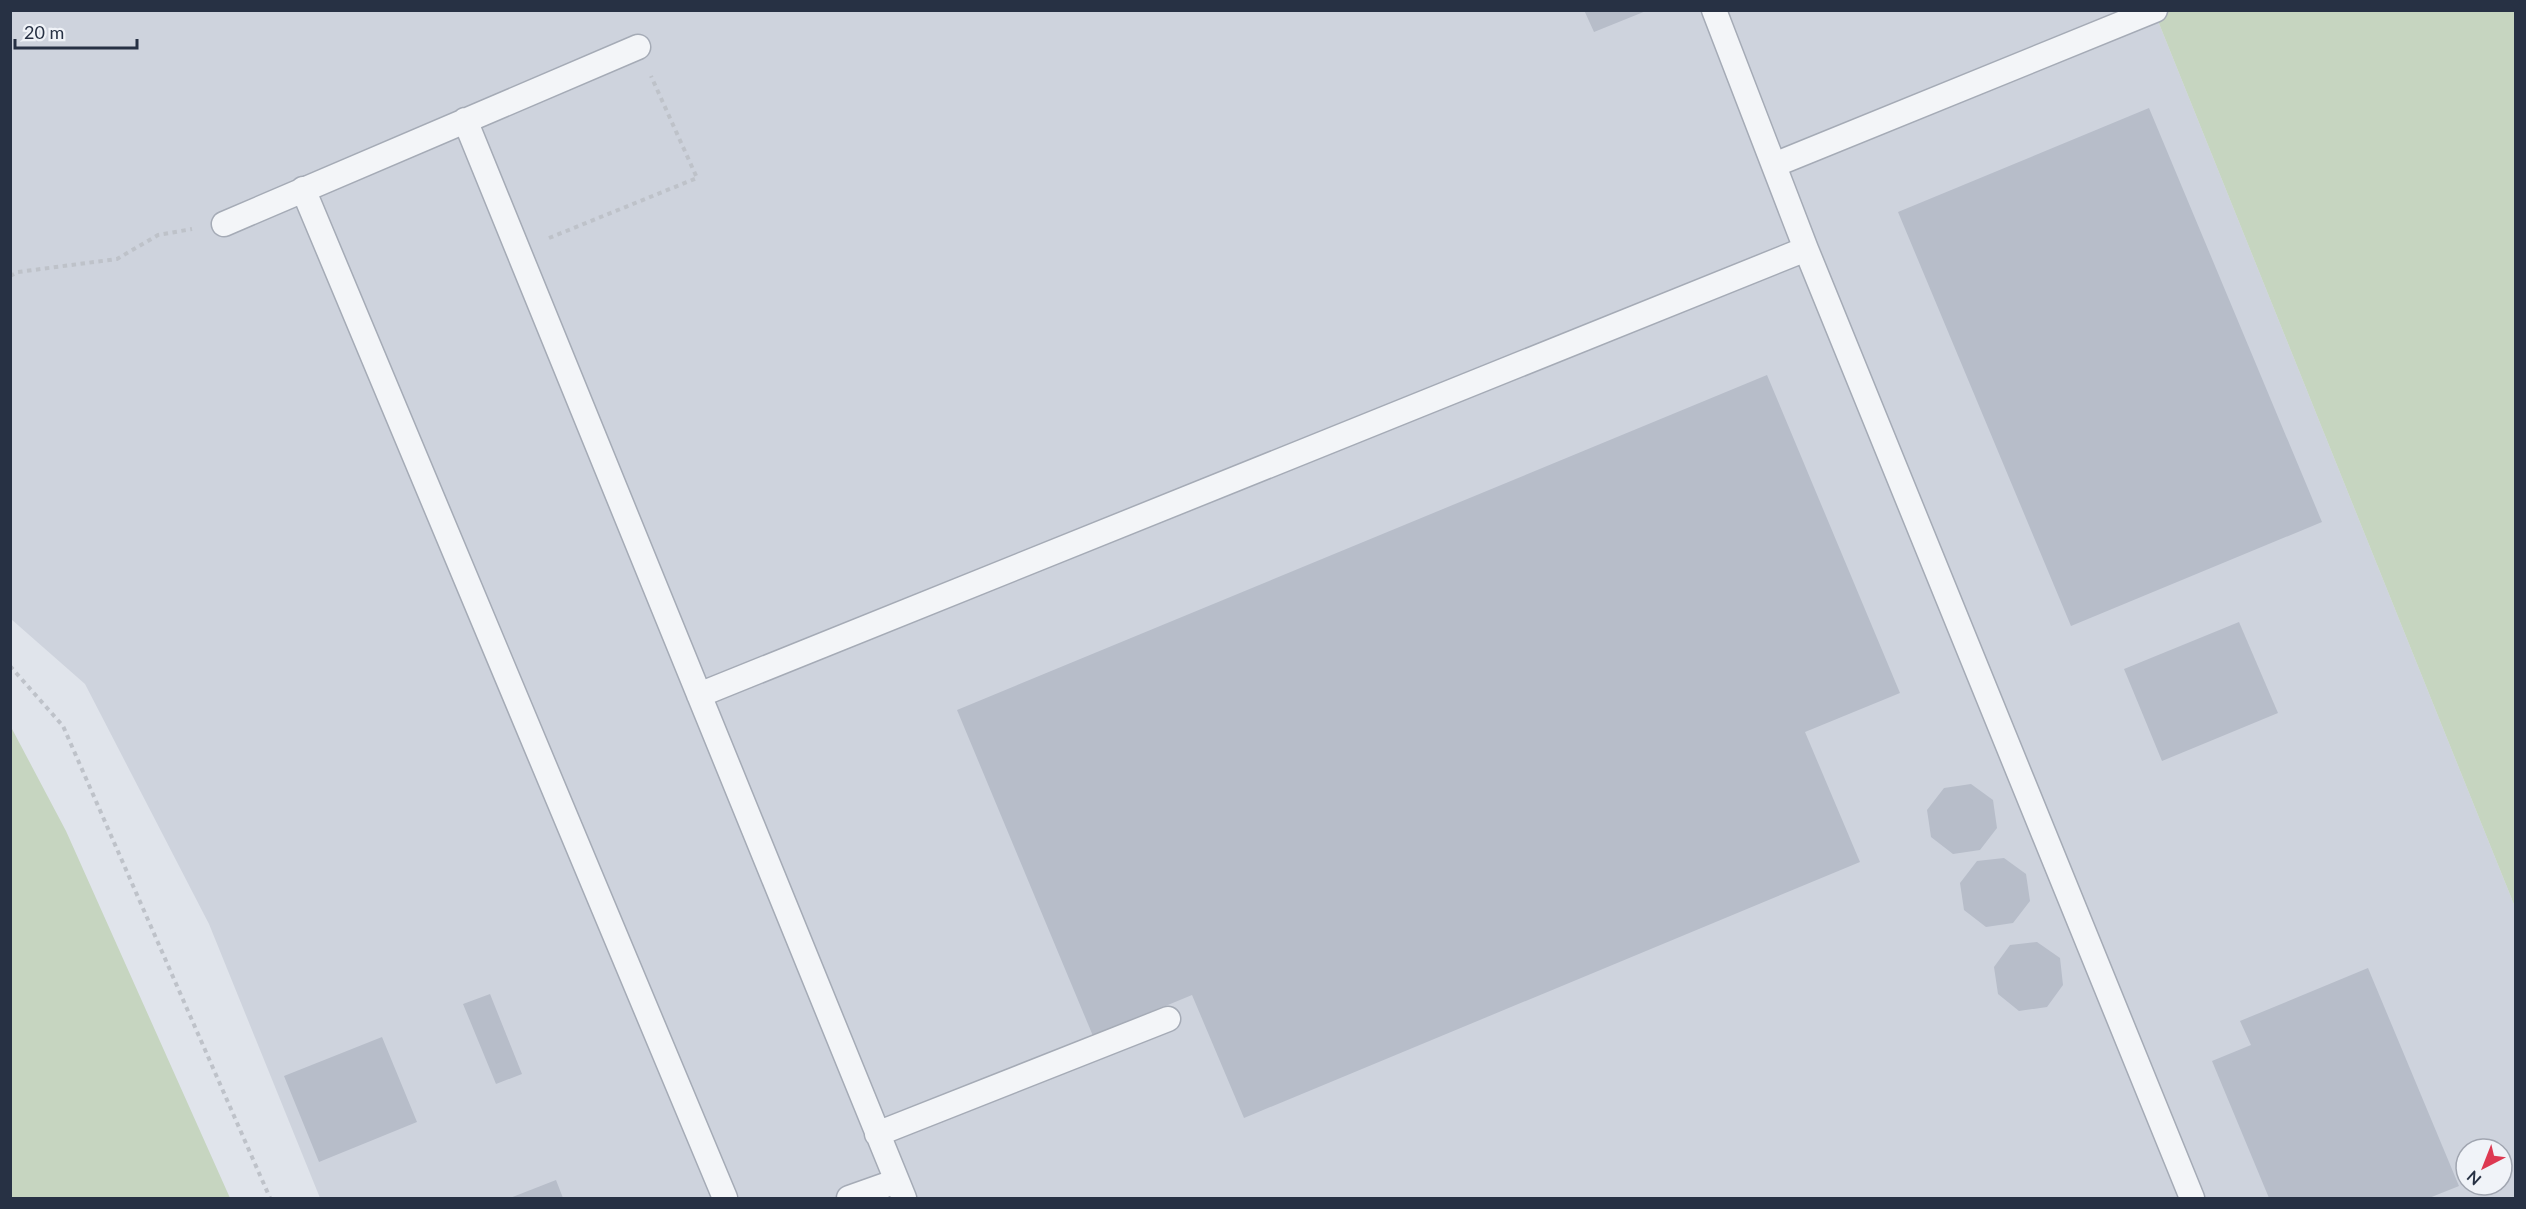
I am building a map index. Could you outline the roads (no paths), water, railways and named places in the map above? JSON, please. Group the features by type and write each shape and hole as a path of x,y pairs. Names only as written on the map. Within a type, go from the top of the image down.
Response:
{"lane":[{"path":"1714,10 1806,249 2192,1198"},
{"path":"1774,165 2155,10"},
{"path":"224,224 638,47"},
{"path":"465,120 901,1190 849,1198"},
{"path":"303,189 725,1198"},
{"path":"699,695 1806,249"},
{"path":"877,1134 1168,1019"}]}
